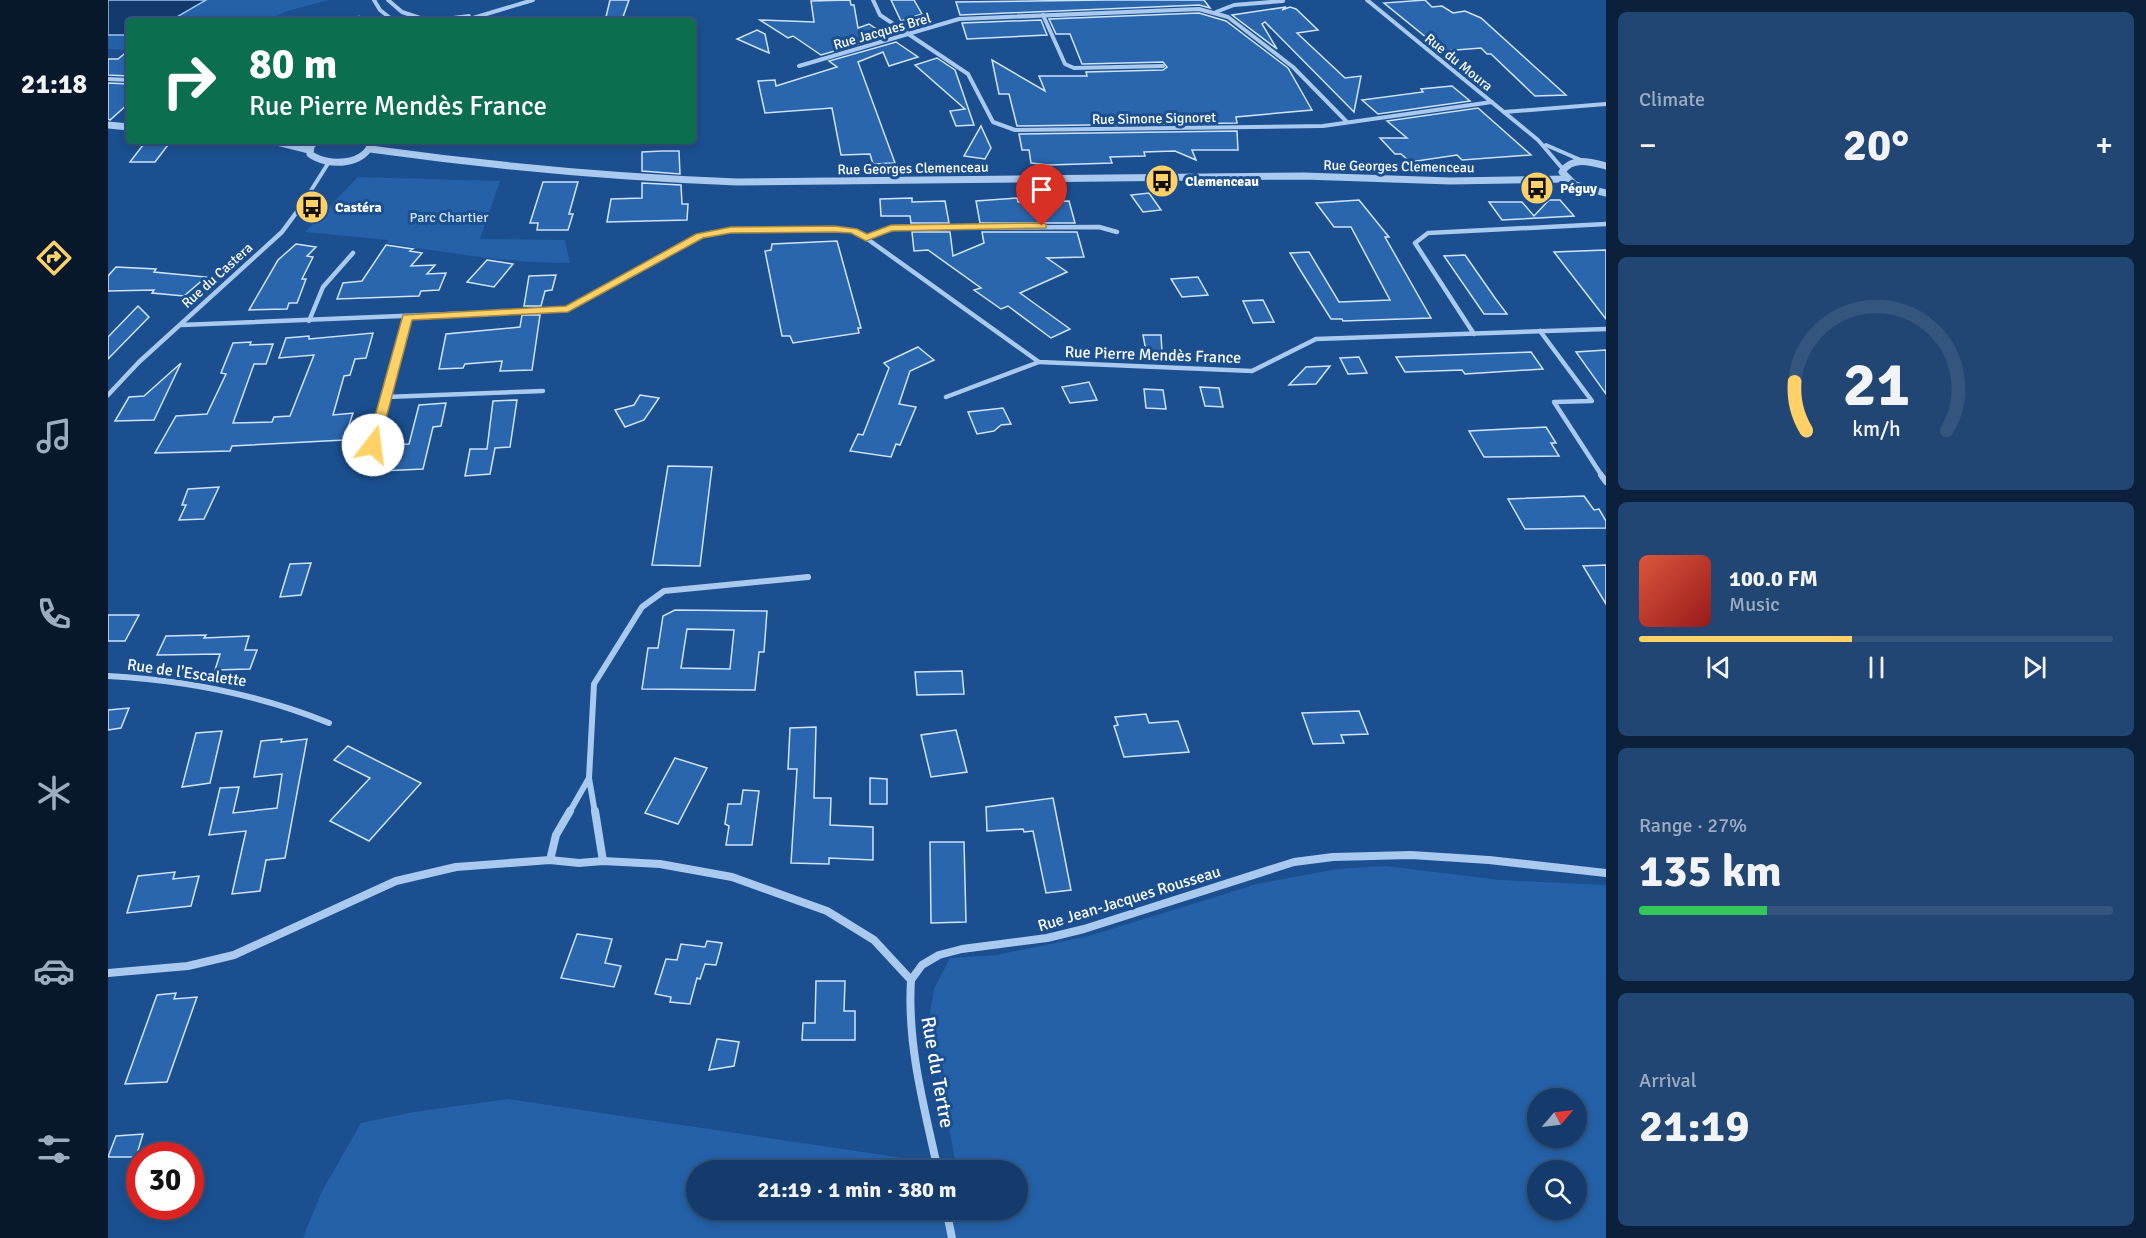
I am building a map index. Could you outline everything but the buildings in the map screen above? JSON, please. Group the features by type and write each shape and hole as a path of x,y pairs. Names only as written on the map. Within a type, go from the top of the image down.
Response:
{"street":[{"path":"375,0 380,10 390,18"},
{"path":"388,0 393,8 406,16 420,18"},
{"path":"474,18 533,0"},
{"name":"Rue Simone Signoret","path":"873,0 880,15 969,74 993,122 1015,130 1323,126 1492,102"},
{"name":"Rue du Moura","path":"1367,0 1538,140 1562,168"},
{"name":"Rue Jacques Brel","path":"1216,12 1234,5 1283,2"},
{"name":"Rue Jacques Brel","path":"799,66 959,19 1199,9 1228,17 1293,67 1346,121"},
{"path":"451,18 502,10"},
{"path":"1043,15 1065,64 1074,68 1162,66"},
{"path":"108,79 126,80"},
{"path":"1504,112 1606,104"},
{"path":"108,123 126,124"},
{"name":"Rue du Moura","path":"1538,140 1583,161"},
{"path":"285,144 309,150 314,158 329,162 349,160 371,145"},
{"path":"309,150 314,144"},
{"name":"Rue Georges Clemenceau","path":"371,145 478,164 655,179 726,182 1304,176 1450,181 1566,179"},
{"path":"1606,166 1583,161 1562,168 1566,179 1587,190 1606,193"},
{"name":"Rue du Castera","path":"108,395 139,362 282,232 314,188 329,162"},
{"path":"1474,334 1415,243 1428,233 1606,224"},
{"path":"866,238 891,228 1099,227 1117,232"},
{"path":"181,325 568,309 700,236 731,230 835,229 854,231 866,238 1039,362"},
{"path":"309,321 323,287 353,253"},
{"path":"373,445 407,317"},
{"name":"Rue Pierre Mendès France","path":"946,397 1039,362 1252,371 1284,352 1316,339 1606,329"},
{"path":"1540,332 1592,401 1554,402 1606,482"},
{"path":"386,397 543,391"},
{"path":"603,861 590,778 594,684 642,607 664,591 808,577"},
{"name":"Rue de l'Escalette","path":"108,676 141,677 238,691 291,706 329,723"},
{"path":"550,860 556,835 590,778"},
{"name":"Rue Jean-Jacques Rousseau","path":"911,980 922,965 939,955 962,949 1047,938 1294,862 1326,857 1425,854 1606,873"},
{"path":"108,973 188,966 234,955 295,930 396,881 456,867 550,860 579,863 603,861 660,864 732,877 827,911 874,940 911,980"},
{"name":"Rue du Tertre","path":"911,980 908,1008 914,1059 936,1160"},
{"path":"948,1220 952,1238"}],"green space":[{"path":"108,0 329,0 287,11 272,18 126,18 126,50 108,49"},
{"name":"Parc Chartier","path":"358,177 500,181 480,239 565,240 570,263 478,257 387,243 388,240 305,232"},
{"path":"1386,866 1500,880 1606,885 1606,1238 303,1238 321,1193 361,1123 414,1112 508,1099 916,1160 686,1160 686,1220 1028,1220 1028,1160 955,1160 929,1018 934,989 950,958 996,955 1089,936 1257,884 1337,869"}],"shaded area":[{"path":"108,0 206,0 175,18 126,18 126,35 108,35"}],"place":[{"name":"Clemenceau","path":"1162,181"},
{"name":"Péguy","path":"1537,188"},
{"name":"Castéra","path":"312,207"}],"route":[{"path":"373,445 407,317 568,309 700,236 731,230 835,229 854,231 866,238 891,228 1042,226"}]}
